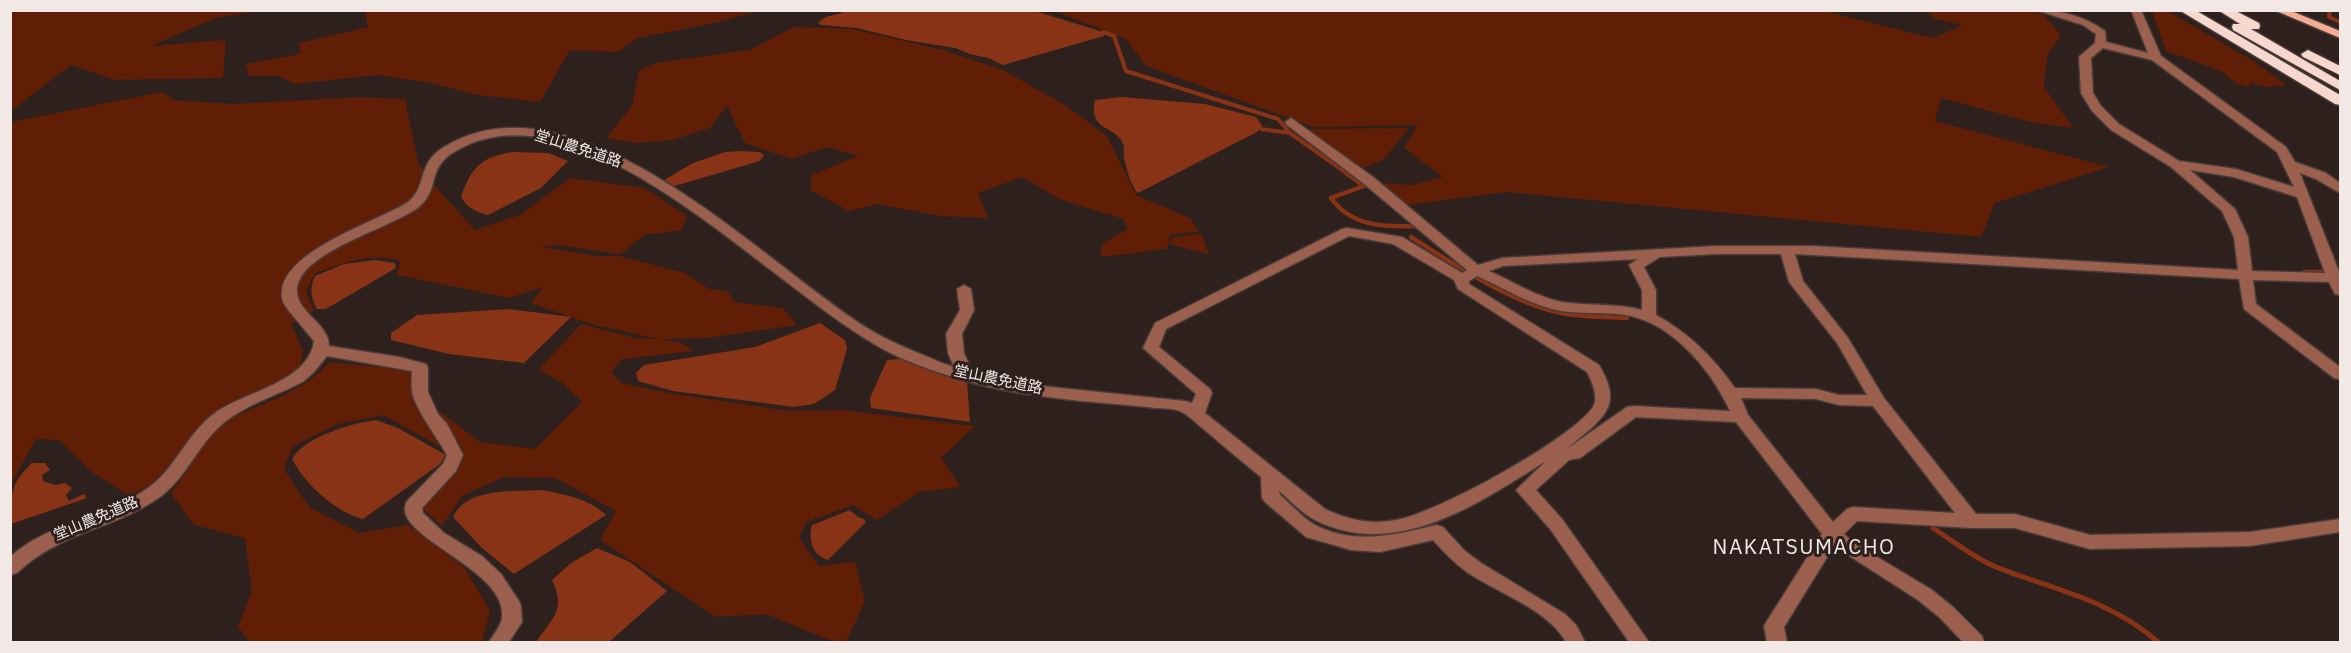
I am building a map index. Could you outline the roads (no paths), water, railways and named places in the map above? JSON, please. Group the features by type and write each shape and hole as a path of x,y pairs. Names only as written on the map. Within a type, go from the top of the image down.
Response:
{"highway":[{"path":"2185,10 2340,101"},
{"path":"2207,10 2340,86"},
{"path":"2224,10 2340,70"},
{"path":"2248,47 2340,107"}],"main road":[{"path":"2279,10 2340,35"}],"street":[{"path":"2041,10 2087,23 2101,33 2101,44"},
{"path":"2136,10 2156,57"},
{"path":"1639,642 1556,524 1525,490 1601,407 1601,383 1593,369 1580,359 1492,306 1461,283 1469,274 1502,262 1716,250 1787,250 2069,264 2338,282 2282,150 2268,137 2186,82 2156,57 2101,44"},
{"path":"2101,44 2085,57 2087,93 2096,108 2115,127 2175,164 2228,209 2241,237 2249,306 2340,374"},
{"path":"1292,122 1368,180 1469,274"},
{"name":"堂山農免道路","path":"10,567 41,542 126,509 152,494 172,477 202,435 220,417 300,374 317,359 322,341 291,303 290,283 297,271 325,250 391,219 416,202 426,192 428,173 441,154 470,139 512,132 533,133 571,143 609,155 631,166 658,182 866,334 937,367 1032,390 1190,411"},
{"path":"2175,164 2236,173 2302,194"},
{"path":"2290,165 2321,176 2340,189"},
{"path":"1740,417 1633,411 1574,454 1560,451 1417,522 1379,529 1342,525 1319,514 1190,411 1204,393 1151,348 1160,326 1347,232 1397,240 1469,274 1561,306 1628,311 1648,317 1670,329 1692,346 1718,376 1730,393 1740,417 1793,480 1832,534 1848,548 1925,595 1946,612 1975,642"},
{"path":"1787,250 1796,282 1843,341 1878,401 1971,521"},
{"path":"1648,317 1651,298 1648,286 1636,266 1658,254"},
{"path":"964,289 967,310 954,334 956,353 966,375"},
{"path":"321,350 399,362 420,368 420,392 431,416 441,428 455,455 450,467 413,506 414,516 438,538 477,561 494,579 512,606 512,622 499,642"},
{"path":"1730,393 1816,394 1839,400 1878,401"},
{"path":"1270,476 1271,498 1312,532 1351,543 1380,545 1437,532 1462,559 1493,580 1522,594 1572,632 1575,642"},
{"path":"1779,642 1775,640 1774,626 1832,534 1853,514 1971,521 2015,521 2090,542 2250,539 2340,526"}],"waterway":[{"path":"2330,10 2329,17 2340,22"},
{"path":"1103,32 1114,36 1126,71 1278,119 1290,133"},
{"path":"1261,129 1290,133"},
{"path":"1290,133 1348,174"},
{"path":"1346,173 1364,186 1331,198 1339,207 1368,223 1414,226"},
{"path":"1411,237 1486,283 1528,303 1567,314 1627,318"},
{"path":"2304,272 2322,272"},
{"path":"1933,528 1988,563 2101,605 2139,627 2158,642"}],"district":[{"name":"NAKATSUMACHO","path":"1804,548"}]}
